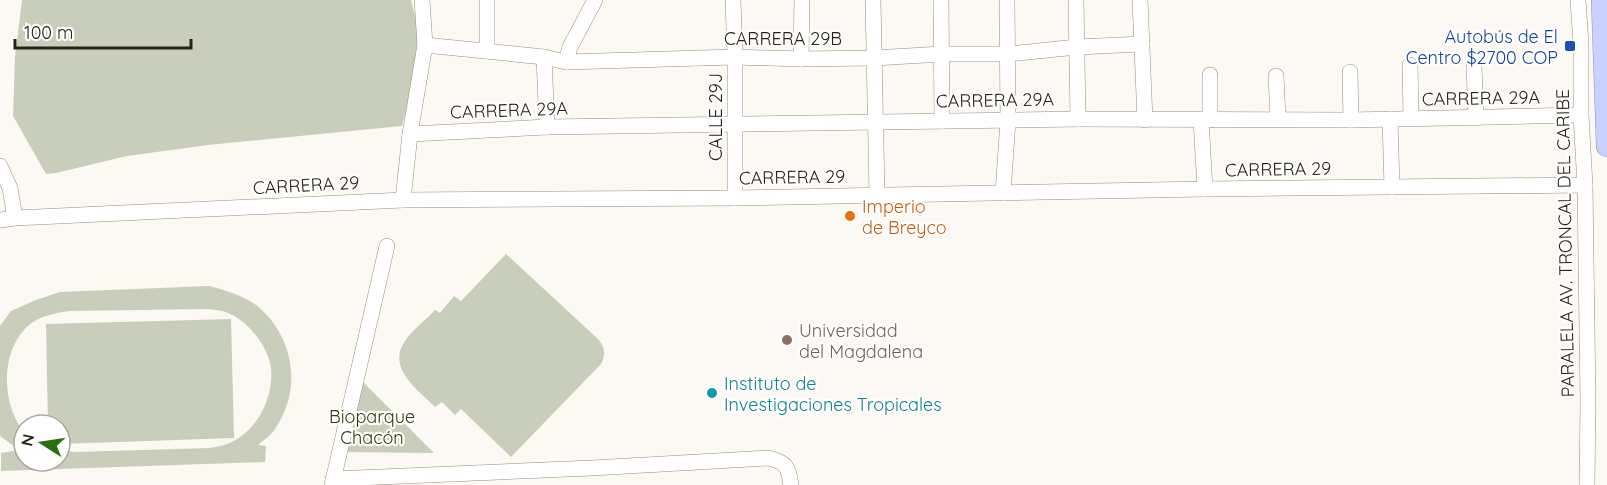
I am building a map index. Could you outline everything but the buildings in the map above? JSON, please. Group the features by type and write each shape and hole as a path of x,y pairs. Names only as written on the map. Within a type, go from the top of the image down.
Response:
{"highway":[{"path":"1602,0 1607,146"}],"street":[{"path":"404,200 410,134 425,45 422,0"},
{"path":"487,0 487,51"},
{"path":"566,62 570,47 595,0"},
{"name":"CALLE 29J","path":"733,0 735,198"},
{"path":"801,59 802,0"},
{"path":"873,0 877,195"},
{"path":"941,0 942,121"},
{"path":"1003,193 1008,120 1007,0"},
{"path":"1076,0 1078,118"},
{"path":"1140,0 1145,120"},
{"name":"PARALELA AV. TRONCAL DEL CARIBE","path":"1578,0 1585,185 1587,485"},
{"name":"CARRERA 29B","path":"425,45 544,57 566,62 735,57 801,59 1008,54 1077,47 1142,44"},
{"path":"544,57 547,127"},
{"path":"1410,65 1411,119"},
{"path":"1474,66 1476,118"},
{"path":"1350,72 1351,120"},
{"path":"1205,189 1206,120 1210,75"},
{"path":"1276,76 1278,119"},
{"name":"CARRERA 29A","path":"410,134 547,127 1078,118 1351,120 1581,115"},
{"path":"1390,119 1392,187"},
{"path":"0,166 10,188 7,219"},
{"name":"CARRERA 29","path":"7,219 404,200 735,198 1205,189 1585,185"},
{"path":"387,246 333,482 768,458 781,461 789,470 791,485"}],"green space":[{"path":"22,0 411,0 419,32 420,55 402,126 208,145 127,156 46,174 13,116 15,57"},
{"path":"506,254 598,339 604,354 601,364 511,457 461,409 455,415 442,402 435,407 406,378 399,360 405,341 435,310 440,313 454,296 461,301"},
{"path":"209,286 251,301 269,317 279,331 290,363 289,397 284,413 273,431 258,445 266,446 265,462 72,469 72,452 209,448 227,444 247,432 266,403 271,380 269,360 257,336 244,323 227,313 211,309 69,311 33,322 22,332 9,359 8,391 14,413 12,445 0,436 0,326 11,311 60,292"},
{"path":"231,319 234,438 72,444 72,413 48,413 46,324"},
{"name":"Bioparque Chacón","path":"359,378 434,453 341,452"},
{"path":"12,451 12,471 1,471 1,453"}],"place":[{"name":"Autobús de El Centro $2700 COP","path":"1570,46"},
{"name":"Imperio de Breyco","path":"850,216"},
{"name":"Universidad del Magdalena","path":"787,340"},
{"name":"Instituto de Investigaciones Tropicales","path":"712,393"}]}
